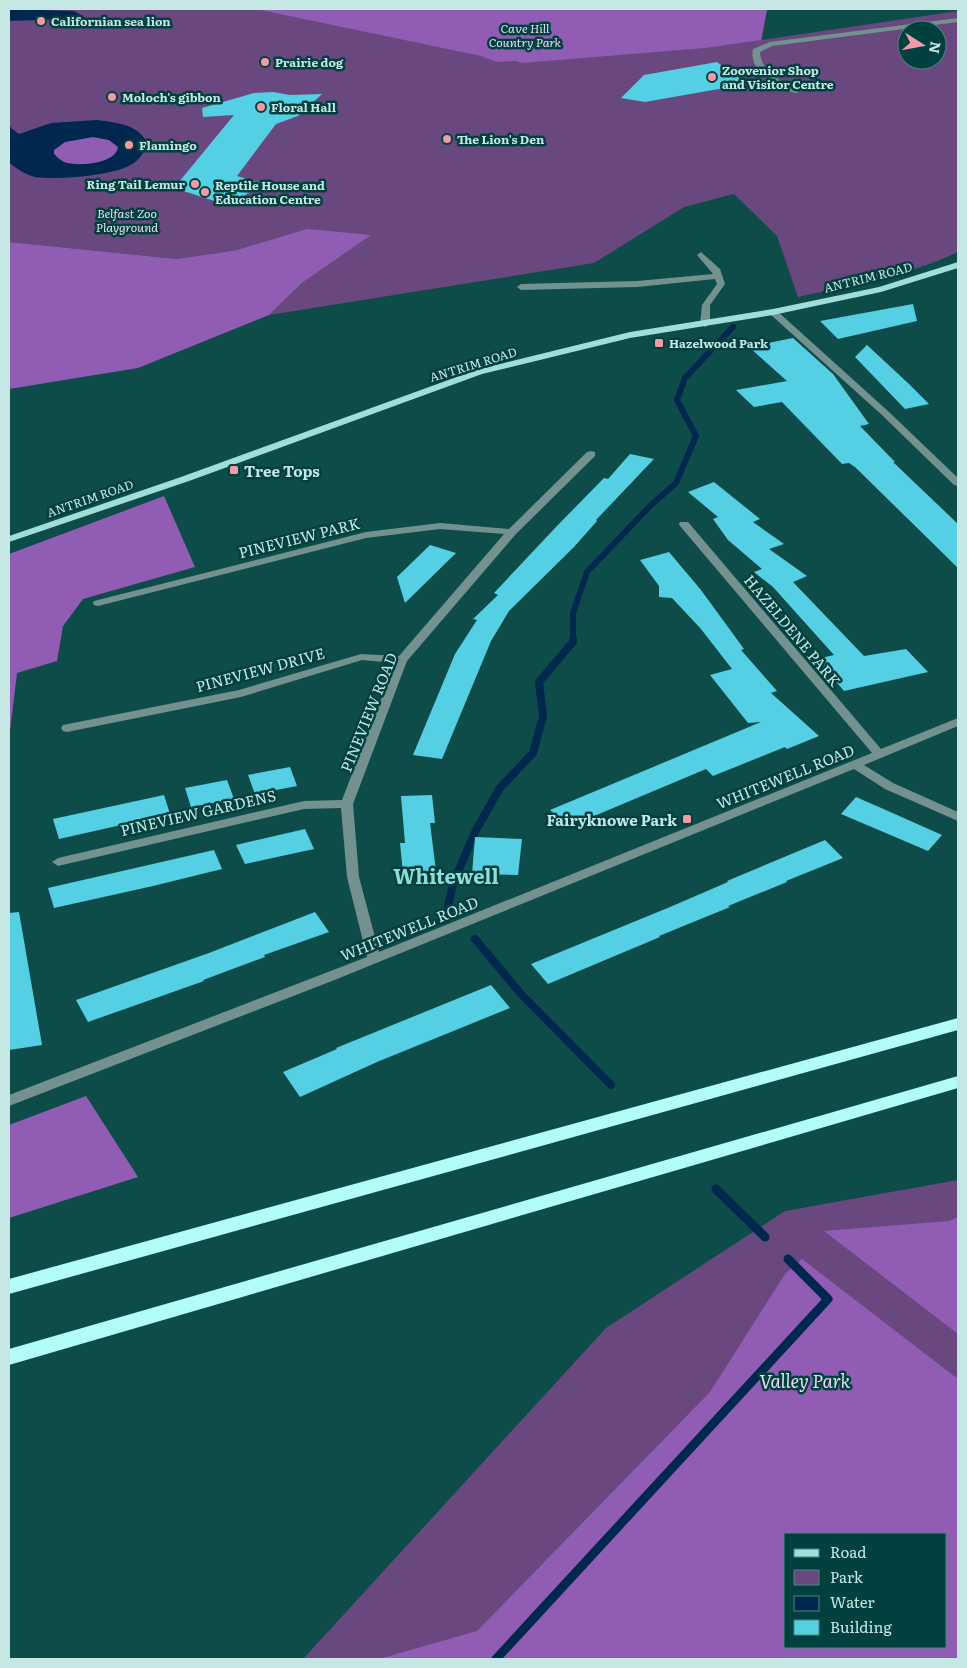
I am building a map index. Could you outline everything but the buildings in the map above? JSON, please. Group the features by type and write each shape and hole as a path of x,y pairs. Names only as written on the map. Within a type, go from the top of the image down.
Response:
{"highway":[{"path":"9,1287 958,1024"},
{"path":"9,1357 958,1082"}],"main road":[{"name":"ANTRIM ROAD","path":"9,539 185,479 479,372 630,335 773,312 881,289 958,265"}],"street":[{"path":"795,91 783,86 761,68 755,57 756,51 770,44 958,20"},
{"path":"702,255 718,271 721,284 706,305 705,324"},
{"path":"522,287 637,284 718,276"},
{"path":"773,312 886,414 958,483"},
{"name":"PINEVIEW ROAD","path":"374,958 353,877 347,804 402,660 512,532 591,454"},
{"name":"HAZELDENE PARK","path":"684,524 880,755"},
{"name":"PINEVIEW PARK","path":"98,603 366,535 440,526 512,532"},
{"name":"PINEVIEW DRIVE","path":"67,728 241,694 361,657 402,660"},
{"name":"WHITEWELL ROAD","path":"9,1101 327,978 958,722"},
{"path":"856,765 889,786 958,817"},
{"name":"PINEVIEW GARDENS","path":"58,862 304,804 347,804"}],"green space":[{"name":"Belfast Zoo Playground","path":"9,9 767,9 762,40 897,20 897,70 947,70 947,20 897,20 958,11 958,252 900,274 798,297 777,236 734,194 684,207 594,263 269,315 302,283 370,235 237,250 177,259 9,242"},
{"name":"Cave Hill Country Park","path":"256,9 767,9 761,40 705,48 522,63 516,61 497,62 481,56"},
{"path":"93,137 109,140 118,147 116,153 103,161 86,164 64,162 54,154 54,150 65,142"},
{"path":"307,229 371,235 302,283 269,315 138,368 9,389 9,242 177,259 237,250"},
{"path":"164,496 195,567 83,599 63,626 57,661 17,673 9,739 9,554"},
{"path":"86,1096 138,1177 9,1218 9,1125"},
{"name":"Valley Park","path":"958,1180 958,1659 303,1659 606,1328 785,1211"},
{"path":"958,1217 958,1334 824,1231 949,1221"},
{"path":"802,1259 958,1379 958,1659 379,1659 477,1631 710,1392 785,1274"}],"water":[{"path":"9,9 74,11 87,19 82,21 64,19 9,21"},
{"path":"97,120 120,124 134,129 144,138 148,145 134,163 114,171 86,176 35,177 21,171 9,162 9,122 11,128 19,134 51,123","holes":["93,137 109,140 118,147 116,153 104,161 77,164 63,161 54,154 54,150 65,142"]}],"waterway":[{"path":"450,909 448,906 454,881 476,830 500,788 533,753 543,716 539,682 573,642 573,613 587,572 650,506 676,483 696,436 677,400 685,378 733,327"},
{"path":"475,939 521,994 611,1085"},
{"path":"716,1189 765,1237"},
{"path":"496,1659 828,1299 788,1259"}],"place":[{"name":"Californian sea lion","path":"41,21"},
{"name":"Prairie dog","path":"265,62"},
{"name":"Zoovenior Shop and Visitor Centre","path":"712,77"},
{"name":"Moloch's gibbon","path":"112,97"},
{"name":"Floral Hall","path":"261,107"},
{"name":"The Lion's Den","path":"447,139"},
{"name":"Flamingo","path":"129,145"},
{"name":"Ring Tail Lemur","path":"195,184"},
{"name":"Reptile House and Education Centre","path":"205,192"},
{"name":"Hazelwood Park","path":"659,343"},
{"name":"Tree Tops","path":"234,470"},
{"name":"Fairyknowe Park","path":"687,819"}],"district":[{"name":"Whitewell","path":"446,875"}]}
